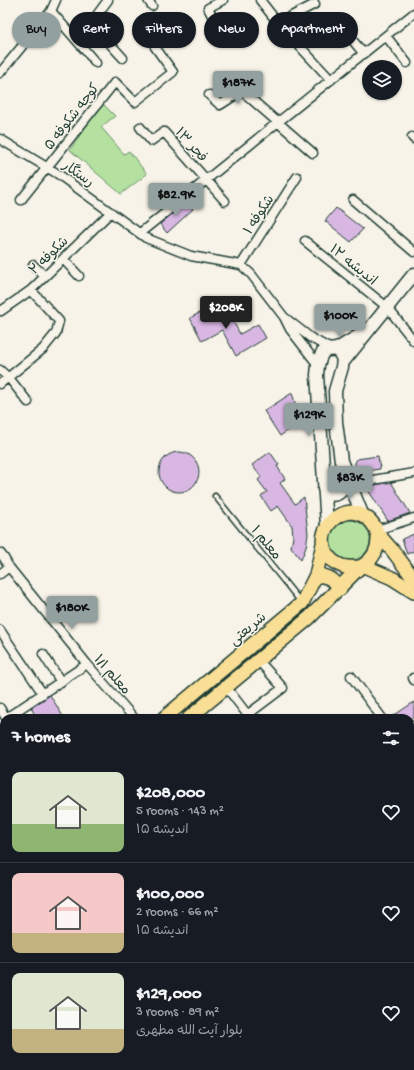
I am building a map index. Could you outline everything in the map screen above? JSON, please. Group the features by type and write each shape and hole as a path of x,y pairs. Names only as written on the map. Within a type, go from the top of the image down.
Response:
{"main road":[{"path":"324,490 333,495 338,494 341,491 341,461 336,422 335,391 343,362 414,274"},
{"path":"327,526 317,375 318,365 330,350 370,329"},
{"path":"330,350 342,356 343,362"},
{"path":"341,461 362,514 374,524 377,532 414,579"},
{"path":"362,514 351,512 340,514 330,521 323,538 323,544 330,558 343,566 362,566 396,580 414,592"},
{"path":"195,714 310,618 340,589 374,555 377,548 377,532"},
{"name":"شریعتی","path":"169,714 302,603 316,575 323,544"},
{"path":"316,575 330,578 340,589"}],"street":[{"path":"0,73 51,11 56,0"},
{"path":"108,0 91,23 123,58"},
{"path":"210,12 208,8 223,0"},
{"path":"260,0 269,12"},
{"path":"299,12 315,4"},
{"path":"51,11 96,63"},
{"path":"140,234 414,13"},
{"path":"386,36 407,63"},
{"path":"358,47 364,54"},
{"name":"کوچه شکوفه ۵","path":"21,200 115,82 135,102 173,72 156,48"},
{"path":"301,48 331,80"},
{"path":"210,95 220,105 242,91 313,154"},
{"name":"فجر ۱۳","path":"140,127 151,141 164,132 207,180"},
{"name":"رستگار","path":"0,139 47,167 146,238 191,256 241,265"},
{"name":"شکوفه ۱","path":"241,265 297,177"},
{"path":"207,180 225,201"},
{"path":"353,200 414,252"},
{"name":"شکوفه ۲","path":"0,310 1,311 31,290 111,212"},
{"name":"اندیشه ١٣","path":"305,241 387,307 414,341"},
{"path":"63,259 79,276"},
{"path":"33,265 45,276"},
{"path":"241,265 251,274 284,317 290,329 318,365"},
{"path":"0,384 43,350 56,333 59,321 31,290"},
{"path":"284,317 295,324 311,338 330,350"},
{"path":"0,370 9,378 28,402"},
{"path":"350,484 414,473"},
{"path":"377,532 414,518"},
{"name":"معلم ۱/۱","path":"0,553 9,567 87,664 131,714"},
{"path":"0,574 9,567"},
{"path":"0,630 43,694"},
{"path":"43,654 61,682"},
{"path":"251,714 283,688 259,661"},
{"path":"11,714 87,664"},
{"path":"351,676 379,714"},
{"path":"227,688 247,714"}],"lane":[{"name":"معلم ۱","path":"215,496 302,603"}],"green space":[{"path":"102,103 115,116 101,127 124,154 129,151 147,174 121,194 70,150"},
{"path":"354,520 361,523 367,529 370,540 369,548 361,557 354,560 346,560 339,557 331,548 330,536 333,529 342,521"}],"building":[{"path":"187,202 193,209 167,233 160,224"},
{"path":"336,208 363,229 351,242 325,221"},
{"path":"212,306 216,314 226,308 240,334 258,324 266,338 236,356 222,330 202,341 190,318"},
{"path":"292,393 301,422 280,436 264,411"},
{"path":"183,452 190,455 196,461 199,472 198,480 190,489 183,492 175,492 168,489 160,480 159,468 162,461 171,453"},
{"path":"270,452 279,465 277,466 285,479 280,483 295,504 304,497 308,534 306,547 301,560 291,547 293,537 292,526 278,506 271,511 261,496 267,492 258,480 261,477 252,465"},
{"path":"378,456 380,469 359,472 355,468 357,459"},
{"path":"391,482 410,513 388,521 368,490 369,486"},
{"path":"414,534 414,551 407,554 402,539"},
{"path":"50,695 62,714 35,714 31,708"},
{"path":"414,702 414,714 396,714"}]}
